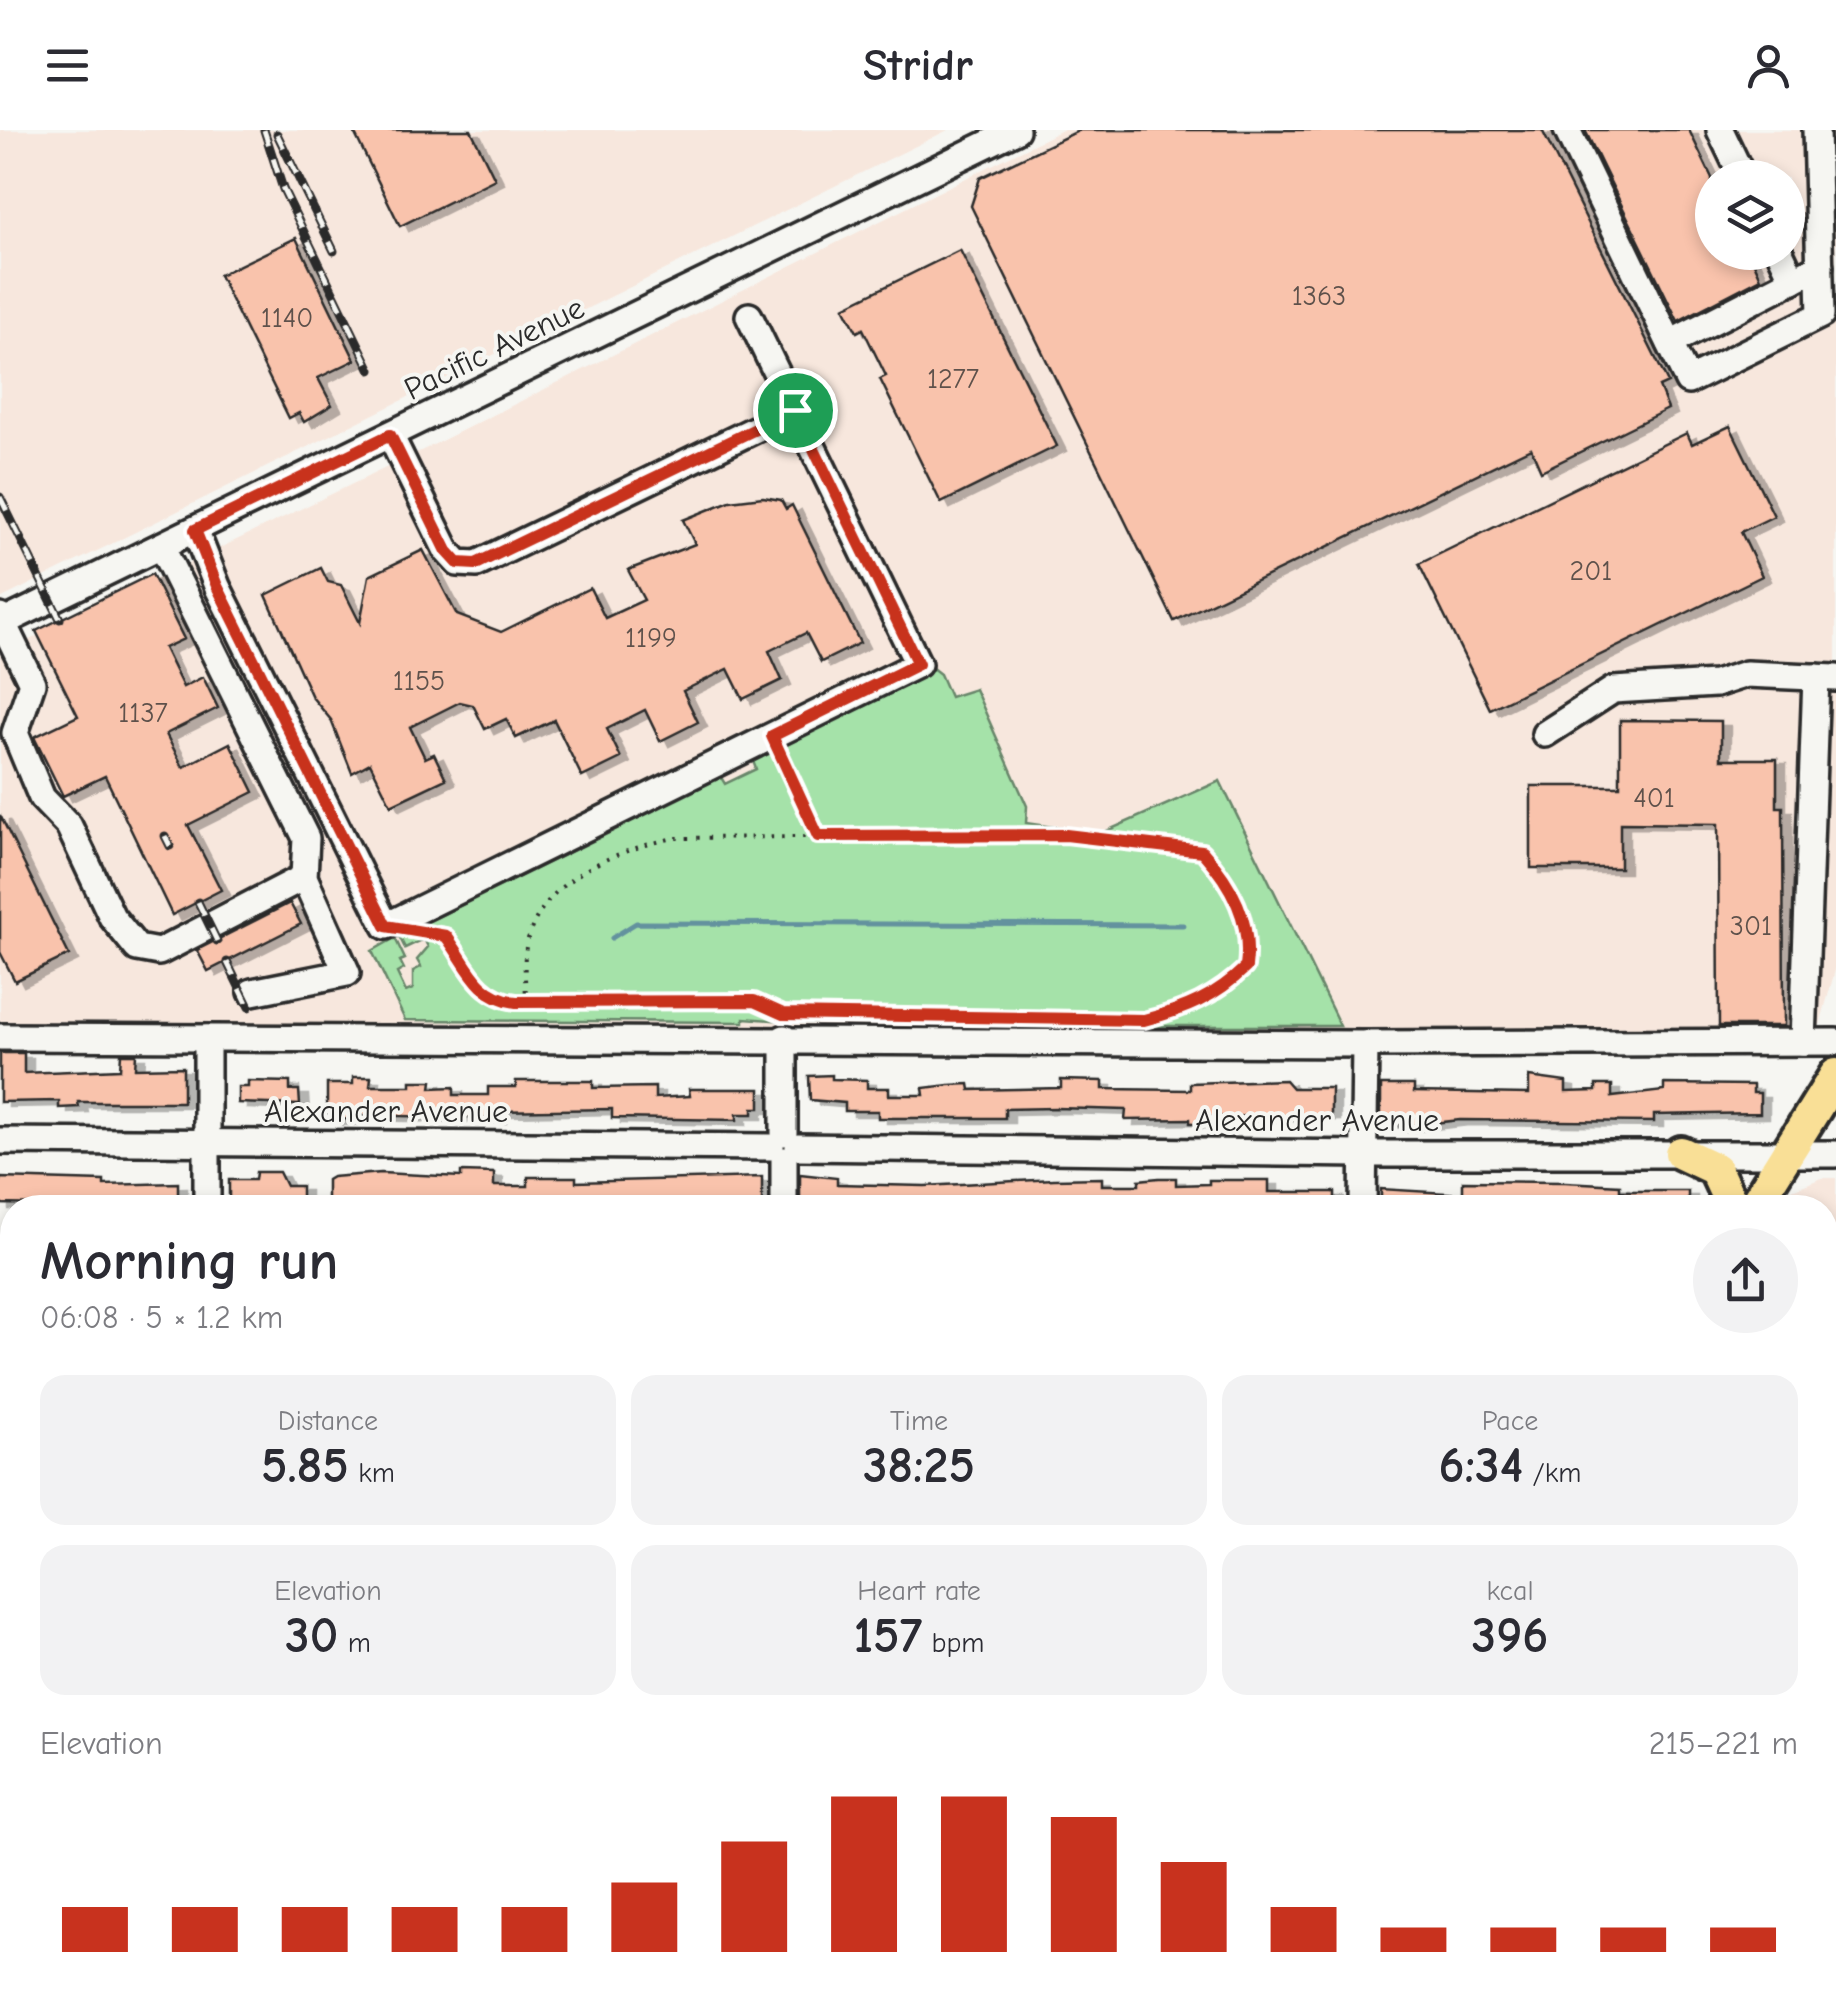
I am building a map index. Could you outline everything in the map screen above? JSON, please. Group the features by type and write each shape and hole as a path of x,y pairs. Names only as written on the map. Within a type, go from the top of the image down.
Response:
{"main road":[{"path":"1762,1195 1836,1075"},
{"path":"1680,1152 1715,1170 1727,1195"}],"street":[{"name":"Pacific Avenue","path":"1,621 390,435 978,138 1016,130"},
{"path":"1567,130 1688,381 1821,315 1816,130"},
{"path":"1720,130 1734,160"},
{"path":"1670,343 1820,266"},
{"path":"1788,270 1793,280"},
{"path":"195,530 223,600 386,926 918,664 749,316"},
{"path":"390,435 447,551 458,563 476,564 795,410"},
{"path":"161,546 306,838 304,877 346,973 252,992"},
{"path":"1,621 32,683 16,742 42,798 69,826 112,917 137,948 158,952 304,877"},
{"path":"1545,734 1613,690 1715,684 1746,674 1826,678 1803,1042"},
{"path":"0,1037 208,1038 784,1026 1365,1044 1836,1042"},
{"path":"784,1026 784,1195"},
{"path":"207,1195 208,1038"},
{"path":"1363,1195 1365,1044"},
{"name":"Alexander Avenue","path":"0,1141 1363,1154 1836,1154"}],"path":[{"path":"772,736 818,836"},
{"path":"386,926 446,936 471,976 488,994 526,1002 754,1001 784,1026 1144,1020 1196,1006 1246,967 1250,940 1241,911 1222,874 1202,851 1066,835 674,838 618,850 575,876 538,916 526,947 526,1002"}],"shaded area":[{"path":"0,130 948,130 0,599"},
{"path":"1062,130 1836,130 1836,967 1816,1039 0,1028 0,654 427,448"},
{"path":"1822,1178 1836,1178 1836,1195 1789,1195 1792,1190"}],"green space":[{"path":"931,667 940,674 950,697 975,689 1027,806 1026,823 1100,834 1220,781 1340,1026 1102,1026 1009,1019 1008,1023 835,1022 835,1018 816,1018 815,1023 744,1018 744,1022 405,1020 372,951 395,938 405,959 400,961 404,969 397,973 406,992 413,989 413,971 421,967 417,960 428,947 424,939 405,948 399,936 623,826 622,821 719,774 725,784 756,769 750,753"}],"building":[{"path":"353,130 471,130 495,179 400,226"},
{"path":"1080,130 1542,130 1668,383 1659,387 1668,409 1541,471 1531,448 1174,621 971,206 980,178"},
{"path":"1585,130 1689,130 1703,160 1695,160 1695,270 1757,270 1761,278 1678,321"},
{"path":"296,238 355,360 318,378 332,405 304,422 299,413 289,418 219,275"},
{"path":"960,250 1057,446 941,503 880,379 886,376 863,329 857,332 844,307"},
{"path":"1730,426 1774,516 1741,532 1762,576 1490,709 1419,564 1687,433 1692,444"},
{"path":"763,497 781,500 786,509 792,505 860,643 821,662 806,633 769,651 782,680 743,699 728,669 683,691 698,722 660,741 645,710 607,729 621,758 582,777 554,720 516,738 506,719 485,729 473,705 460,702 410,727 425,758 434,754 446,779 391,805 370,763 352,773 331,720 312,697 266,595 321,568 328,582 341,585 360,623 369,576 423,550 457,615 501,632 590,588 605,618 644,600 628,570 695,544 683,520 730,501"},
{"path":"152,574 184,639 164,648 183,687 203,677 218,708 166,734 183,767 230,743 254,792 188,825 221,890 172,915 105,776 63,796 34,737 78,716 36,631"},
{"path":"1620,720 1721,721 1721,759 1777,759 1777,807 1783,807 1784,1026 1719,1026 1718,824 1620,823 1620,868 1531,868 1531,786 1620,786"},
{"path":"0,815 69,955 15,981 0,952"},
{"path":"290,903 301,924 208,971 197,950"},
{"path":"0,1053 24,1053 24,1073 120,1069 121,1054 136,1054 135,1068 183,1067 183,1102 78,1102 79,1107 59,1108 59,1101 0,1102"},
{"path":"832,1075 832,1079 867,1080 867,1088 889,1088 889,1095 924,1095 923,1088 969,1084 970,1090 1061,1088 1061,1080 1103,1081 1103,1089 1190,1090 1190,1083 1285,1080 1292,1088 1331,1088 1331,1115 1212,1117 1212,1123 1190,1123 1190,1119 1125,1120 1126,1110 1056,1108 1005,1109 1005,1118 878,1118 878,1111 845,1111 845,1103 810,1100 809,1076"},
{"path":"353,1077 371,1077 370,1086 411,1086 411,1081 432,1081 431,1088 454,1087 454,1095 488,1095 488,1087 516,1087 516,1081 593,1081 593,1088 655,1087 655,1098 690,1096 689,1089 760,1089 760,1108 753,1108 753,1114 737,1114 737,1120 612,1118 612,1109 497,1111 497,1118 350,1115 350,1119 333,1120 333,1113 327,1113 327,1084 353,1084"},
{"path":"1529,1077 1566,1082 1566,1092 1596,1091 1596,1085 1612,1085 1612,1097 1664,1091 1664,1084 1753,1085 1753,1093 1760,1093 1760,1113 1654,1115 1654,1122 1460,1120 1399,1127 1399,1122 1381,1123 1381,1085 1414,1085 1414,1092 1529,1094"},
{"path":"248,1081 290,1082 290,1090 299,1090 300,1105 238,1103 238,1087 248,1087"},
{"path":"256,1172 279,1172 286,1186 301,1186 301,1195 229,1195 229,1180 255,1180"},
{"path":"461,1172 494,1173 494,1186 528,1186 528,1177 576,1177 576,1182 762,1177 762,1195 327,1195 327,1180 332,1177 381,1173 461,1177"},
{"path":"800,1174 837,1178 837,1184 925,1186 1102,1178 1102,1185 1139,1185 1139,1180 1159,1178 1176,1178 1176,1185 1209,1184 1209,1180 1269,1180 1269,1192 1335,1192 1335,1195 800,1195"},
{"path":"0,1178 104,1181 104,1185 178,1183 178,1195 0,1195"},
{"path":"1463,1181 1565,1182 1620,1185 1620,1191 1688,1191 1688,1195 1381,1195 1381,1189 1463,1194"}],"waterway":[{"path":"612,938 636,923 1183,925"}],"railway":[{"path":"264,130 283,189 371,370"},
{"path":"277,134 334,251"},
{"path":"0,497 60,619"},
{"path":"165,836 170,846"},
{"path":"198,902 217,941"},
{"path":"227,962 249,1007"}],"route":[{"path":"795,410 918,664 772,736 818,836 1066,835 1202,851 1222,874 1241,911 1250,940 1246,967 1225,988 1196,1006 1144,1020 1011,1014 783,1014 754,1001 516,1002 488,994 471,976 446,936 399,932 386,926 217,586 195,530 390,435 447,551 458,563 476,564 795,410"}]}
